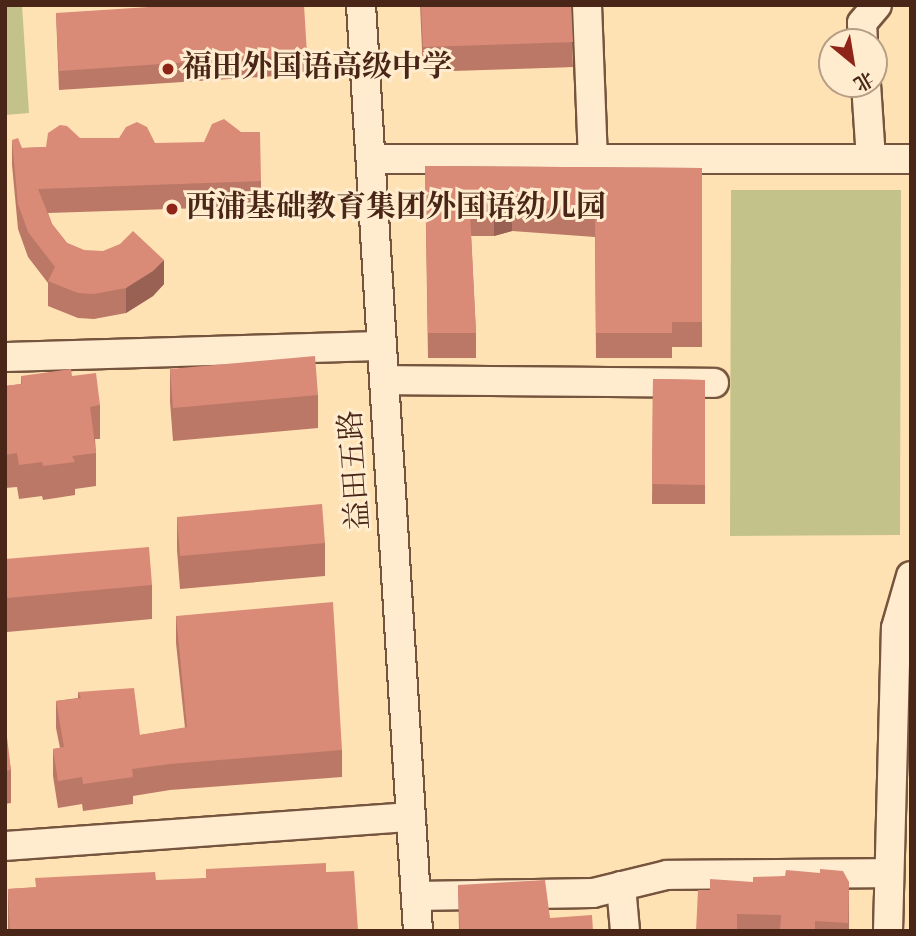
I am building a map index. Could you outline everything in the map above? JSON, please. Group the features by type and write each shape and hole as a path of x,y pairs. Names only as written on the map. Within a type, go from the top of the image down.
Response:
{"street":[{"name":"益田五路","path":"361,5 418,931"},
{"path":"587,5 593,159"},
{"path":"862,28 862,23 877,5"},
{"path":"867,98 871,159"},
{"path":"371,159 911,159"},
{"path":"6,351 383,346"},
{"path":"384,380 714,383"},
{"path":"888,931 896,628 911,576"},
{"path":"5,846 411,817"},
{"path":"416,896 593,893 667,875 888,873"},
{"path":"621,886 625,931"}],"shaded area":[{"path":"5,5 22,5 29,113 5,115"},
{"path":"731,190 901,190 900,535 730,536"}],"building":[{"path":"180,5 304,5 307,54 59,71 56,13"},
{"path":"421,5 571,5 573,42 423,47"},
{"path":"224,119 241,132 260,132 261,181 38,189 52,224 67,243 84,250 103,251 120,244 133,231 164,260 153,271 126,288 94,294 78,293 48,281 55,267 28,232 18,204 12,140 18,138 22,148 46,147 48,133 60,125 67,126 80,138 119,138 126,127 137,122 147,127 155,143 204,142 212,124"},
{"path":"425,166 702,168 702,322 672,322 672,333 596,333 595,212 512,206 494,211 470,211 476,333 428,333"},
{"path":"315,356 318,395 173,408 170,369"},
{"path":"71,369 72,376 96,373 100,405 90,407 96,453 72,456 75,462 43,466 42,462 19,465 17,453 5,455 5,386 22,384 21,376"},
{"path":"653,379 705,380 705,485 652,484"},
{"path":"322,504 325,543 180,556 177,517"},
{"path":"149,547 152,585 7,598 5,559"},
{"path":"333,602 342,750 170,764 132,769 133,777 83,784 82,777 58,781 53,749 64,747 56,701 81,698 78,692 134,688 140,735 187,727 176,616"},
{"path":"5,737 11,770 5,771"},
{"path":"326,863 326,872 354,871 358,931 10,931 8,889 36,887 35,878 155,872 156,880 206,878 206,869"},
{"path":"820,869 843,871 849,882 848,923 815,921 815,931 780,931 781,915 737,914 737,931 696,931 698,890 710,890 710,879 753,882 753,877 785,876 786,870 820,873"},
{"path":"545,880 550,918 592,915 593,931 460,931 458,885"}],"place":[{"name":"福田外国语高级中学","path":"168,69"},
{"name":"西浦基础教育集团外国语幼儿园","path":"172,209"}]}
